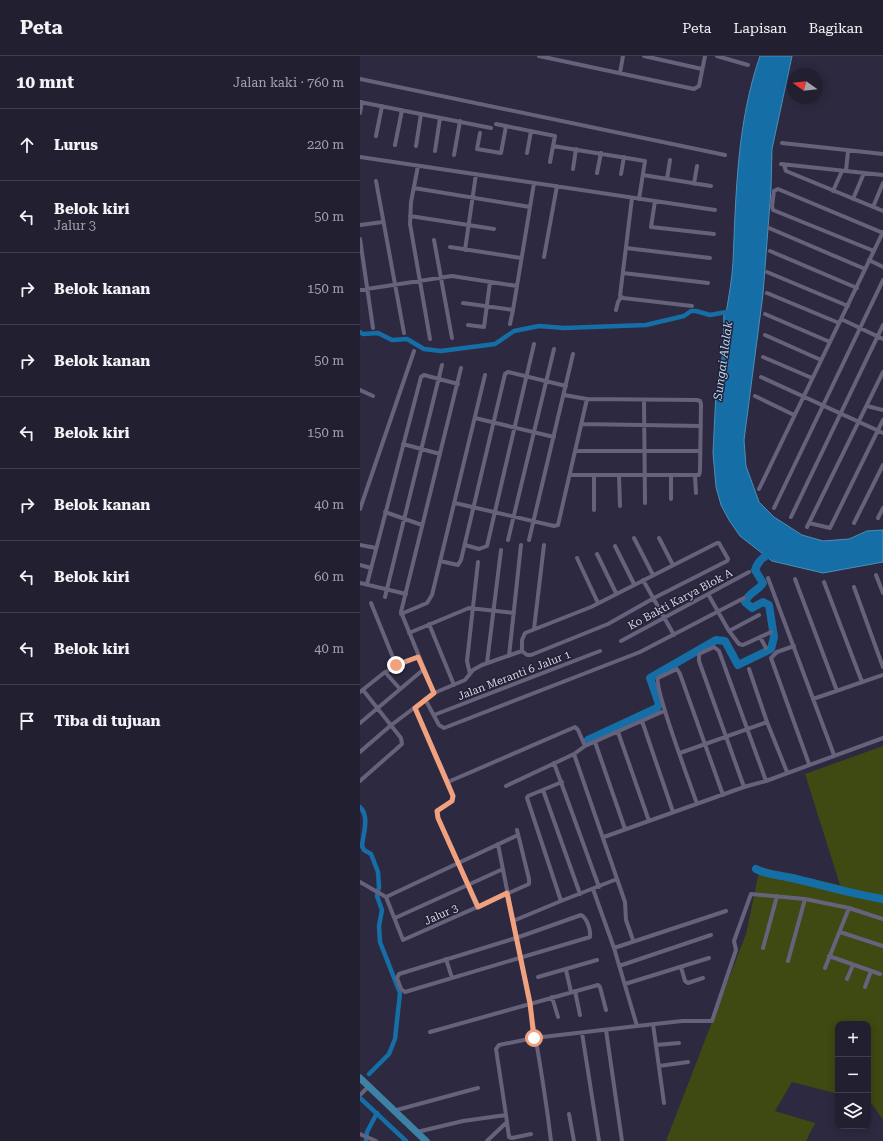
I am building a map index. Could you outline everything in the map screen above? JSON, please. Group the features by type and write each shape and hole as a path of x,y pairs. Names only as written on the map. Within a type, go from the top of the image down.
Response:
{"main road":[{"path":"360,1078 426,1141"}],"street":[{"path":"539,56 551,57 694,89 699,86 705,56"},
{"path":"620,73 623,56"},
{"path":"644,56 702,69"},
{"path":"717,56 748,65"},
{"path":"360,79 725,155"},
{"path":"360,113 361,102 491,128"},
{"path":"376,136 382,106"},
{"path":"396,144 402,110"},
{"path":"416,146 421,114"},
{"path":"435,151 440,118"},
{"path":"454,155 460,122"},
{"path":"496,124 555,136 550,162"},
{"path":"480,133 477,149 501,153 506,126"},
{"path":"527,154 531,131"},
{"path":"782,143 883,154"},
{"path":"553,146 645,161 639,199"},
{"path":"573,169 576,150"},
{"path":"833,191 844,171 848,151"},
{"path":"597,173 601,153"},
{"path":"360,157 715,210"},
{"path":"621,174 624,157"},
{"path":"667,179 670,160"},
{"path":"883,175 783,164 786,170 883,211"},
{"path":"418,166 410,216 411,235 430,339"},
{"path":"694,184 697,166"},
{"path":"853,199 864,173"},
{"path":"465,250 476,174"},
{"path":"643,176 711,186"},
{"path":"376,181 404,333"},
{"path":"510,324 534,183"},
{"path":"873,207 883,183"},
{"path":"544,257 557,186"},
{"path":"414,188 472,199 530,207"},
{"path":"759,488 857,288 883,232 776,189 774,191 772,206 774,210 874,251"},
{"path":"616,310 621,297 632,198"},
{"path":"655,201 651,227 714,234"},
{"path":"410,216 494,229"},
{"path":"360,225 384,222"},
{"path":"769,228 865,269"},
{"path":"360,239 373,328"},
{"path":"434,240 452,338"},
{"path":"450,247 521,258"},
{"path":"626,248 710,258"},
{"path":"770,251 857,288"},
{"path":"869,260 883,267"},
{"path":"766,272 848,306"},
{"path":"623,273 708,283"},
{"path":"360,290 452,276 517,286"},
{"path":"774,508 822,404 883,280"},
{"path":"468,325 484,327 490,282"},
{"path":"767,293 860,328 883,339"},
{"path":"621,297 692,306"},
{"path":"464,303 513,310"},
{"path":"765,314 830,342"},
{"path":"791,518 883,325"},
{"path":"765,335 821,360"},
{"path":"464,545 480,549 487,546 534,344"},
{"path":"508,540 554,349"},
{"path":"360,509 414,351"},
{"path":"529,540 573,354"},
{"path":"763,357 812,378"},
{"path":"385,596 442,365"},
{"path":"434,693 401,614 462,368"},
{"path":"440,561 460,564 505,374 508,372 566,386"},
{"path":"883,372 860,422 808,525 828,529 830,527 883,420"},
{"path":"367,584 384,512 421,376 424,375 439,378 458,384"},
{"path":"401,614 429,601 485,375"},
{"path":"761,377 883,432"},
{"path":"360,390 373,396"},
{"path":"564,395 587,399 644,401 700,400 701,404 699,475 570,475"},
{"path":"755,396 794,415"},
{"path":"454,503 554,526 558,525 587,399"},
{"path":"644,401 645,503"},
{"path":"867,406 883,410"},
{"path":"475,418 554,437"},
{"path":"581,424 701,426"},
{"path":"403,444 440,454"},
{"path":"575,451 700,451"},
{"path":"854,523 883,465"},
{"path":"594,476 594,510"},
{"path":"619,476 620,506"},
{"path":"671,476 671,499"},
{"path":"695,476 696,492"},
{"path":"878,518 883,508"},
{"path":"384,512 422,525"},
{"path":"634,538 653,575"},
{"path":"659,538 672,565"},
{"path":"718,542 728,560 654,598 608,624 532,655 527,655 522,651 522,640 524,634 598,603 718,542"},
{"path":"360,545 376,548"},
{"path":"509,656 521,545"},
{"path":"534,629 544,545"},
{"path":"615,546 634,584"},
{"path":"487,663 501,550"},
{"path":"597,554 616,593"},
{"path":"577,558 598,603"},
{"path":"470,674 467,661 478,562"},
{"path":"360,565 371,568"},
{"name":"Ko Bakti Karya Blok A","path":"621,641 749,572"},
{"path":"876,575 883,593"},
{"path":"768,578 834,755"},
{"path":"795,579 837,691"},
{"path":"643,580 674,635"},
{"path":"824,582 862,682"},
{"path":"360,583 406,594"},
{"path":"854,587 883,667"},
{"path":"708,594 729,631 741,645 771,632"},
{"path":"425,699 442,728 640,652 718,613 744,598"},
{"path":"370,603 396,665"},
{"path":"409,632 473,607 514,613"},
{"path":"729,631 759,615"},
{"path":"428,624 454,685"},
{"path":"760,637 766,648"},
{"path":"794,646 777,652 771,658 809,764"},
{"path":"744,787 699,661 700,654 714,647 719,651 766,781"},
{"path":"360,752 390,726 434,693 465,680 476,668 522,651"},
{"name":"Jalan Meranti 6 Jalur 1","path":"434,714 600,651"},
{"path":"360,781 400,746 401,738 361,691 396,665 418,657"},
{"path":"360,722 424,669"},
{"path":"697,804 664,711 657,680 674,669 677,669 723,795"},
{"path":"749,669 767,722 787,772"},
{"path":"385,672 400,689"},
{"path":"813,699 883,675"},
{"path":"415,708 453,796 452,801 436,813 478,907"},
{"path":"506,786 574,754 585,746 664,711"},
{"path":"642,721 673,812"},
{"path":"680,753 767,722"},
{"path":"448,782 572,727 577,728 585,746"},
{"path":"618,732 649,821"},
{"path":"604,837 744,787 766,781 787,772 883,738"},
{"path":"595,742 625,829"},
{"path":"574,754 604,837 616,879 626,902 626,920 633,940"},
{"path":"554,763 599,887"},
{"path":"561,901 527,798 528,796 562,782"},
{"path":"543,790 580,894"},
{"name":"Jalur 3","path":"395,918 403,940 526,885 529,882 517,833 498,844"},
{"path":"386,897 498,844 530,1003 534,1038 541,1066 551,1141"},
{"path":"360,882 382,893 386,897 395,918 503,869"},
{"path":"513,921 616,879"},
{"path":"593,889 614,948 637,1026"},
{"path":"531,1134 510,1138 497,1047 505,1043 534,1038 653,1024 712,1021 736,950 734,941 751,894 805,899 850,908 883,919"},
{"path":"763,948 777,896"},
{"path":"788,961 805,899"},
{"path":"824,968 850,908"},
{"path":"614,948 633,940 726,911"},
{"path":"581,915 585,917 590,930 590,937 405,992 401,989 398,978 399,974 516,938 581,915"},
{"path":"840,932 883,946"},
{"path":"619,966 711,935"},
{"path":"829,956 880,974"},
{"path":"625,984 709,958"},
{"path":"446,960 452,978"},
{"path":"538,977 597,960"},
{"path":"847,979 853,965"},
{"path":"681,967 685,981 688,983 703,978"},
{"path":"566,970 580,1015"},
{"path":"865,987 871,971"},
{"path":"430,1032 530,1003 600,985 606,1010"},
{"path":"552,997 558,1017"},
{"path":"653,1024 664,1103"},
{"path":"606,1030 622,1141"},
{"path":"582,1033 599,1141"},
{"path":"656,1045 679,1043"},
{"path":"659,1066 688,1062"},
{"path":"361,1094 368,1086"},
{"path":"393,1111 478,1088"},
{"path":"569,1114 574,1141"},
{"path":"417,1132 463,1121 506,1115"},
{"path":"487,1141 507,1122"},
{"path":"360,1134 376,1141"}],"green space":[{"path":"883,746 883,1120 871,1104 871,1021 835,1021 835,1093 792,1082 775,1111 815,1123 806,1141 666,1141 746,934 760,867 840,885 805,774"}],"water":[{"name":"Sungai Alalak","path":"760,56 792,56 789,68 787,68 787,79 772,149 771,189 763,294 744,440 746,466 759,502 774,517 802,535 823,541 849,539 867,531 883,530 883,562 823,573 772,561 740,536 721,505 716,487 713,453 716,392 723,353 724,311 726,313 733,268 735,210 742,132 752,81"}],"waterway":[{"path":"360,332 363,334 378,333 392,340 407,339 424,349 441,351 495,344 514,331 539,326 564,328 646,325 684,316 691,311 710,315 732,311"},
{"path":"588,740 657,708 659,704 650,678 716,640 725,641 738,665 771,649 774,637 769,605 763,602 752,608 745,602 748,596 763,583 755,570 758,564 774,551"},
{"path":"360,807 365,815 362,846 364,850 371,854 378,872 379,887 377,896 382,910 379,926 380,942 400,993 395,1039 389,1054 369,1074"},
{"path":"756,869 769,874 883,899"},
{"path":"360,1098 406,1141"},
{"path":"366,1141 367,1132 377,1113"}],"route":[{"path":"396,665 418,657 434,693 415,708 453,796 452,801 436,813 478,907 507,893 530,1003 534,1038"}]}
